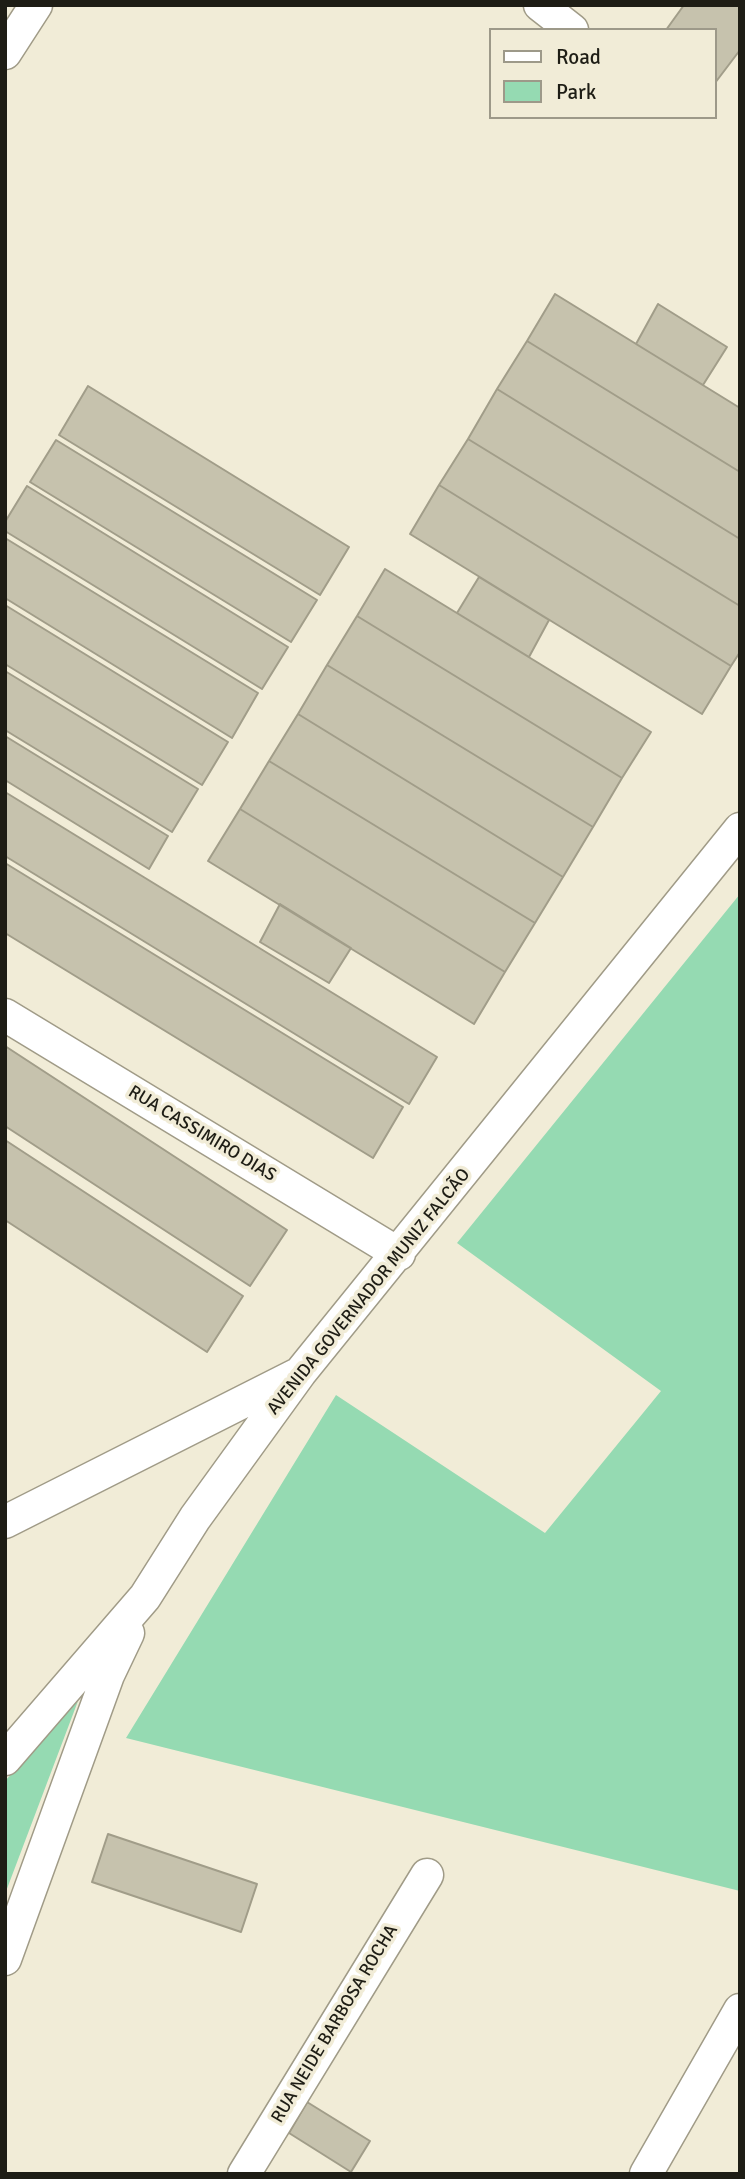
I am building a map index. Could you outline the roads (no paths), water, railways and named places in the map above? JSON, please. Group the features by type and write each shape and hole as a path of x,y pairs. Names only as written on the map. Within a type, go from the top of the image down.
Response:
{"street":[{"path":"5,53 36,5"},
{"path":"540,5 569,28"},
{"name":"AVENIDA GOVERNADOR MUNIZ FALCÃO","path":"5,1759 145,1597 195,1518 300,1373 399,1254 740,829"},
{"name":"RUA CASSIMIRO DIAS","path":"5,1015 399,1254"},
{"path":"5,1522 300,1373"},
{"path":"5,1959 108,1675 145,1597"},
{"name":"RUA NEIDE BARBOSA ROCHA","path":"244,2174 427,1875"},
{"path":"646,2174 740,2010"}]}
